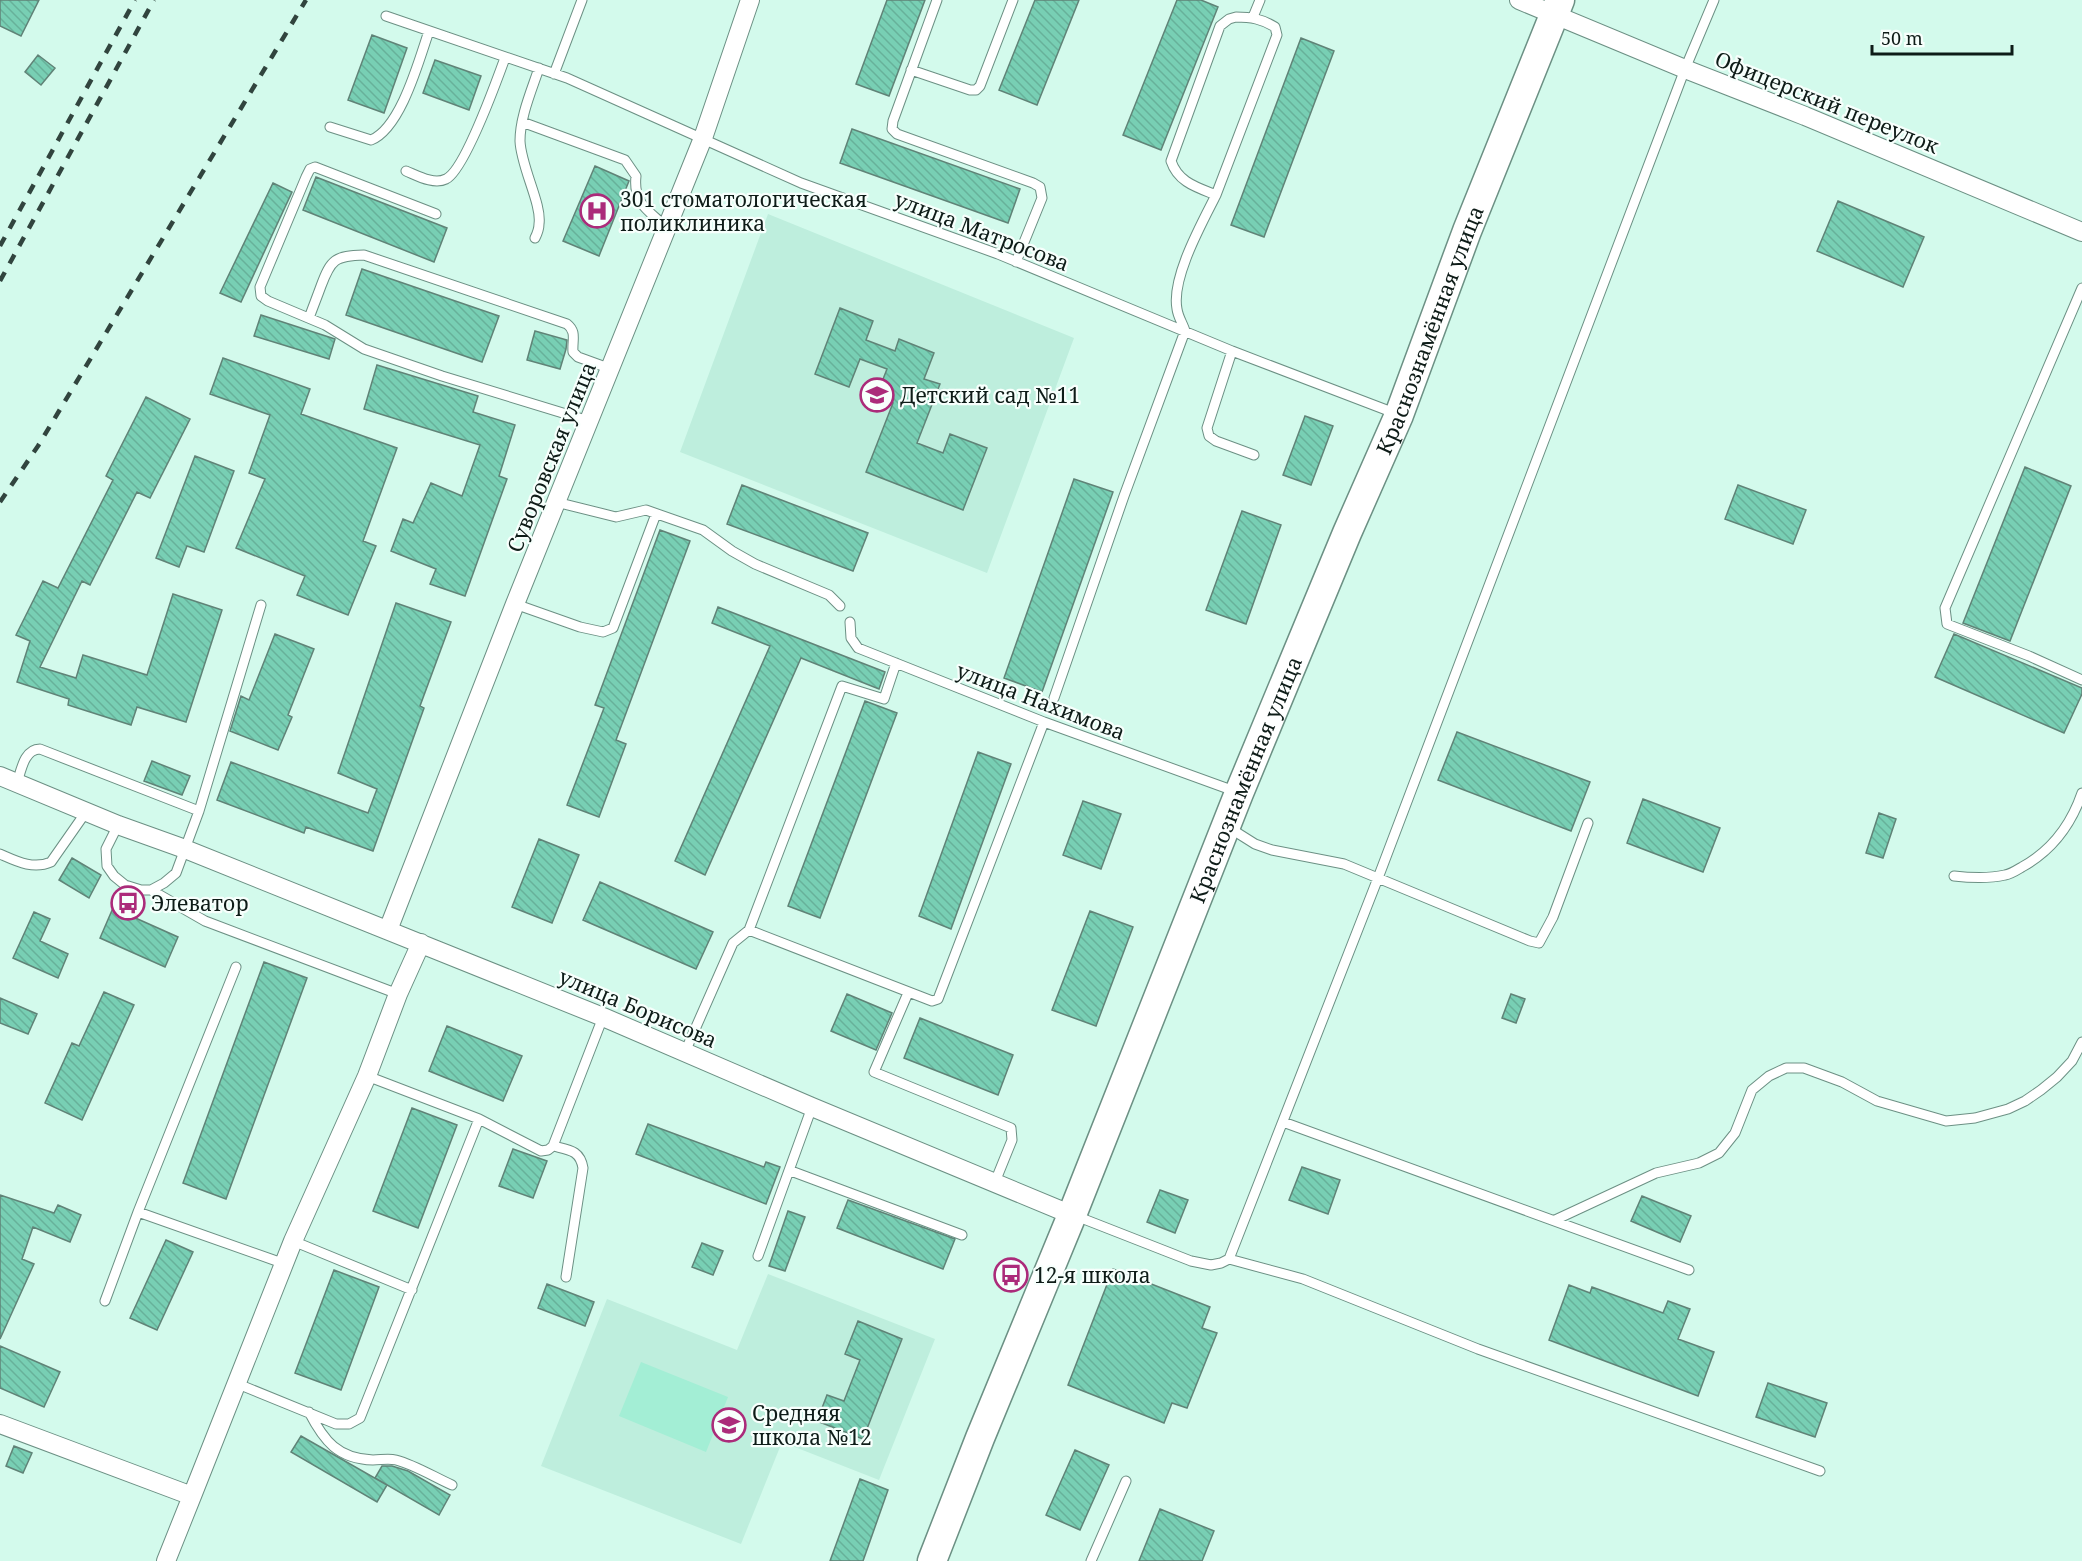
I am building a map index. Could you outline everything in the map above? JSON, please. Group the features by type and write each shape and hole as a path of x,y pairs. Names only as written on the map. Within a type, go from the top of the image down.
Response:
{"main road":[{"name":"Краснознамённая улица","path":"932,1561 1239,793 1399,415 1467,231 1557,8"}],"street":[{"name":"Суворовская улица","path":"388,930 515,604 703,138 750,0"},
{"name":"Офицерский переулок","path":"1519,0 1557,8 1685,69 1805,116 2082,232"},
{"name":"улица Борисова","path":"8,779 118,825 185,849 603,1017 1072,1215"},
{"path":"166,1561 238,1384 292,1241 367,1076 398,994 421,944"},
{"path":"0,1424 192,1496"}],"lane":[{"path":"554,74 582,0"},
{"path":"937,0 892,129 897,134 1040,187 1042,198 1016,262"},
{"path":"911,70 976,90 980,86 1013,0"},
{"path":"1253,17 1260,0"},
{"path":"1229,1259 1378,878 1685,69 1714,0"},
{"name":"улица Матросова","path":"386,16 554,74 801,183 1016,262 1232,351 1399,415"},
{"path":"1054,698 1124,496 1185,331 1177,309 1179,282 1189,250 1216,195 1277,35 1275,27 1253,17 1228,19 1220,26 1171,161 1174,171 1184,182 1216,195"},
{"path":"330,128 371,140 382,135 403,102 429,31"},
{"path":"406,171 436,182 448,178 461,162 505,58"},
{"path":"536,238 540,222 524,167 520,142 522,122 538,68"},
{"path":"522,122 625,160 636,176 635,187 638,200 666,227"},
{"path":"436,214 315,167 310,170 260,287 261,296 325,325 364,349 442,376 589,421"},
{"path":"309,318 328,266 349,255 364,255 567,324 572,328 574,334 573,352 578,357 611,369"},
{"path":"2082,288 1945,608 1947,624 2029,656 2082,680"},
{"path":"1232,351 1207,428 1209,436 1215,441 1254,455"},
{"path":"556,502 616,517 646,510 703,530 739,556 829,595 840,606"},
{"path":"515,604 580,627 603,632 613,628 656,514"},
{"path":"118,825 106,849 107,866 114,876 125,885 141,890 151,890 165,883 176,873 199,811 261,605"},
{"name":"улица Нахимова","path":"850,622 851,638 858,648 1044,722 1239,793"},
{"path":"685,1052 733,943 749,930 842,686 884,699 896,663"},
{"path":"749,930 932,1002 938,999 1044,722"},
{"path":"8,779 28,753 34,749 40,749 199,811"},
{"path":"1954,876 1979,878 2008,875 2035,860 2057,840 2067,827 2082,793"},
{"path":"0,854 20,863 42,866 51,862 86,812"},
{"path":"1226,825 1255,844 1272,850 1344,864 1539,943 1553,917 1588,823"},
{"path":"151,890 205,921 398,994"},
{"path":"105,1301 236,967"},
{"path":"908,993 874,1072 1011,1128 1012,1140 995,1182"},
{"path":"367,1076 479,1119 541,1151 548,1150 553,1146 603,1017"},
{"path":"1555,1220 1656,1173 1699,1162 1719,1153 1735,1133 1752,1090 1769,1076 1786,1068 1804,1068 1842,1082 1877,1101 1946,1121 1975,1118 2008,1109 2025,1101 2057,1077 2072,1061 2082,1042"},
{"path":"758,1256 812,1107"},
{"path":"238,1384 343,1425 356,1422 360,1418 479,1119"},
{"path":"1283,1122 1689,1270"},
{"path":"553,1146 576,1153 582,1159 583,1168 566,1277"},
{"path":"790,1171 962,1235"},
{"path":"138,1212 285,1264"},
{"path":"1072,1215 1191,1261 1211,1265 1229,1259 1303,1279 1478,1349 1820,1471"},
{"path":"292,1241 412,1290"},
{"path":"309,1412 320,1434 334,1448 358,1458 375,1460 388,1458 400,1461 452,1485"},
{"path":"1091,1561 1126,1481"}],"shaded area":[{"name":"Детский сад №11","path":"768,214 1074,338 987,573 680,452"},
{"name":"Средняя школа №12","path":"768,1274 935,1339 879,1480 782,1442 741,1544 541,1466 607,1299 737,1350"},
{"path":"641,1362 728,1397 706,1452 619,1416"}],"building":[{"path":"0,0 39,0 21,36 0,26"},
{"path":"887,0 925,0 889,96 856,84"},
{"path":"1035,0 1079,0 1037,105 999,90"},
{"path":"1177,0 1201,0 1218,7 1161,150 1123,135"},
{"path":"372,35 407,48 384,113 348,100"},
{"path":"1301,38 1334,51 1264,237 1231,225"},
{"path":"38,55 55,68 41,85 25,72"},
{"path":"435,60 481,76 469,110 423,93"},
{"path":"852,129 1020,189 1008,223 840,163"},
{"name":"301 стоматологическая поликлиника","path":"595,166 629,181 599,256 563,241"},
{"path":"316,177 447,228 434,262 303,210"},
{"path":"273,183 292,192 241,302 220,293"},
{"path":"1838,201 1924,237 1903,287 1817,251"},
{"path":"362,269 499,316 482,362 346,315"},
{"path":"840,308 873,321 866,340 895,351 899,339 934,353 924,379 940,384 917,443 943,453 950,434 987,448 963,510 866,472 893,403 876,397 887,369 860,359 849,387 815,374"},
{"path":"261,315 335,339 329,359 254,336"},
{"path":"535,331 567,340 560,369 527,360"},
{"path":"223,358 310,389 301,414 397,448 363,541 376,546 348,615 297,595 305,576 236,548 265,479 249,473 270,415 210,394"},
{"path":"377,365 478,396 473,412 515,425 499,476 507,479 465,596 430,584 436,569 391,551 403,519 413,523 431,483 462,496 480,445 364,409"},
{"path":"146,397 190,419 150,498 137,492 90,585 82,581 40,667 76,678 83,655 147,675 173,594 222,610 186,722 137,707 131,725 68,705 69,699 17,682 30,641 16,635 43,581 58,588 113,480 106,476"},
{"path":"1305,416 1333,426 1311,485 1283,475"},
{"path":"195,456 234,471 204,552 187,546 179,567 156,558"},
{"path":"2025,467 2071,486 2010,641 1963,623"},
{"path":"1074,479 1113,492 1042,692 1004,678"},
{"path":"742,485 868,533 853,571 727,524"},
{"path":"1738,485 1806,510 1793,544 1725,519"},
{"path":"1242,511 1281,525 1246,624 1206,610"},
{"path":"660,530 690,541 616,740 626,744 599,817 567,805 604,708 595,705"},
{"path":"396,603 451,622 420,706 424,708 373,851 306,827 304,833 217,800 231,762 368,813 377,789 338,773"},
{"path":"718,607 885,672 879,689 801,658 705,875 675,861 770,646 712,623"},
{"path":"275,634 314,649 288,715 292,717 278,750 230,731 241,696 249,700"},
{"path":"1954,634 2082,688 2082,694 2064,733 1935,677"},
{"path":"865,701 897,713 820,918 788,906"},
{"path":"1457,732 1590,782 1571,831 1438,780"},
{"path":"978,752 1011,764 951,929 919,916"},
{"path":"152,761 190,776 182,795 144,781"},
{"path":"1643,799 1720,828 1703,872 1627,843"},
{"path":"1083,801 1121,814 1101,869 1063,855"},
{"path":"1879,813 1896,819 1883,858 1866,853"},
{"path":"539,839 579,855 552,923 512,907"},
{"path":"72,858 101,875 89,898 59,880"},
{"path":"600,882 713,932 696,969 583,920"},
{"path":"113,908 178,937 165,967 100,938"},
{"path":"1090,911 1133,927 1096,1026 1052,1010"},
{"path":"34,912 50,919 40,941 68,954 58,978 13,958"},
{"path":"264,962 307,978 226,1199 183,1183"},
{"path":"104,992 134,1005 82,1120 45,1103 72,1043 79,1046"},
{"path":"847,994 892,1013 876,1050 831,1031"},
{"path":"1511,994 1525,999 1516,1023 1502,1018"},
{"path":"0,998 37,1014 28,1034 0,1023"},
{"path":"920,1018 1013,1055 998,1095 904,1058"},
{"path":"447,1026 522,1056 503,1101 429,1071"},
{"path":"412,1108 457,1125 418,1228 373,1211"},
{"path":"648,1124 764,1167 766,1162 780,1167 766,1204 636,1154"},
{"path":"513,1149 547,1161 533,1198 499,1186"},
{"path":"1302,1167 1340,1180 1328,1214 1289,1200"},
{"path":"1160,1190 1188,1200 1175,1233 1147,1222"},
{"path":"0,1195 54,1213 58,1205 81,1215 70,1242 33,1227 22,1259 34,1264 0,1339"},
{"path":"1642,1196 1691,1216 1680,1242 1631,1221"},
{"path":"848,1200 955,1239 943,1269 837,1228"},
{"path":"788,1211 805,1217 785,1271 769,1266"},
{"path":"166,1240 193,1252 157,1330 130,1318"},
{"path":"702,1243 723,1251 713,1275 692,1267"},
{"path":"1113,1269 1210,1307 1202,1328 1217,1333 1187,1408 1172,1403 1164,1423 1068,1385"},
{"path":"334,1270 379,1287 341,1390 295,1373"},
{"path":"547,1284 594,1302 585,1326 538,1308"},
{"path":"1569,1285 1590,1293 1592,1287 1663,1313 1668,1301 1690,1309 1678,1339 1714,1352 1698,1396 1549,1340"},
{"path":"858,1321 902,1339 863,1439 817,1421 827,1395 844,1401 860,1360 845,1354"},
{"path":"0,1346 60,1372 44,1407 0,1388"},
{"path":"1768,1383 1827,1403 1815,1437 1756,1417"},
{"path":"301,1436 387,1485 377,1502 291,1452"},
{"path":"14,1446 32,1453 23,1473 6,1466"},
{"path":"1075,1450 1109,1465 1080,1530 1046,1515"},
{"path":"382,1466 392,1466 408,1471 450,1495 439,1515 375,1478"},
{"path":"860,1479 888,1490 863,1561 830,1561"},
{"path":"1160,1509 1214,1531 1202,1561 1139,1561"}],"railway":[{"path":"0,246 135,0"},
{"path":"0,281 154,0"},
{"path":"0,502 38,446 306,0"}],"place":[{"name":"301 стоматологическая поликлиника","path":"597,211"},
{"name":"Детский сад №11","path":"877,395"},
{"name":"Элеватор","path":"128,903"},
{"name":"12-я школа","path":"1011,1275"},
{"name":"Средняя школа №12","path":"729,1425"}]}
